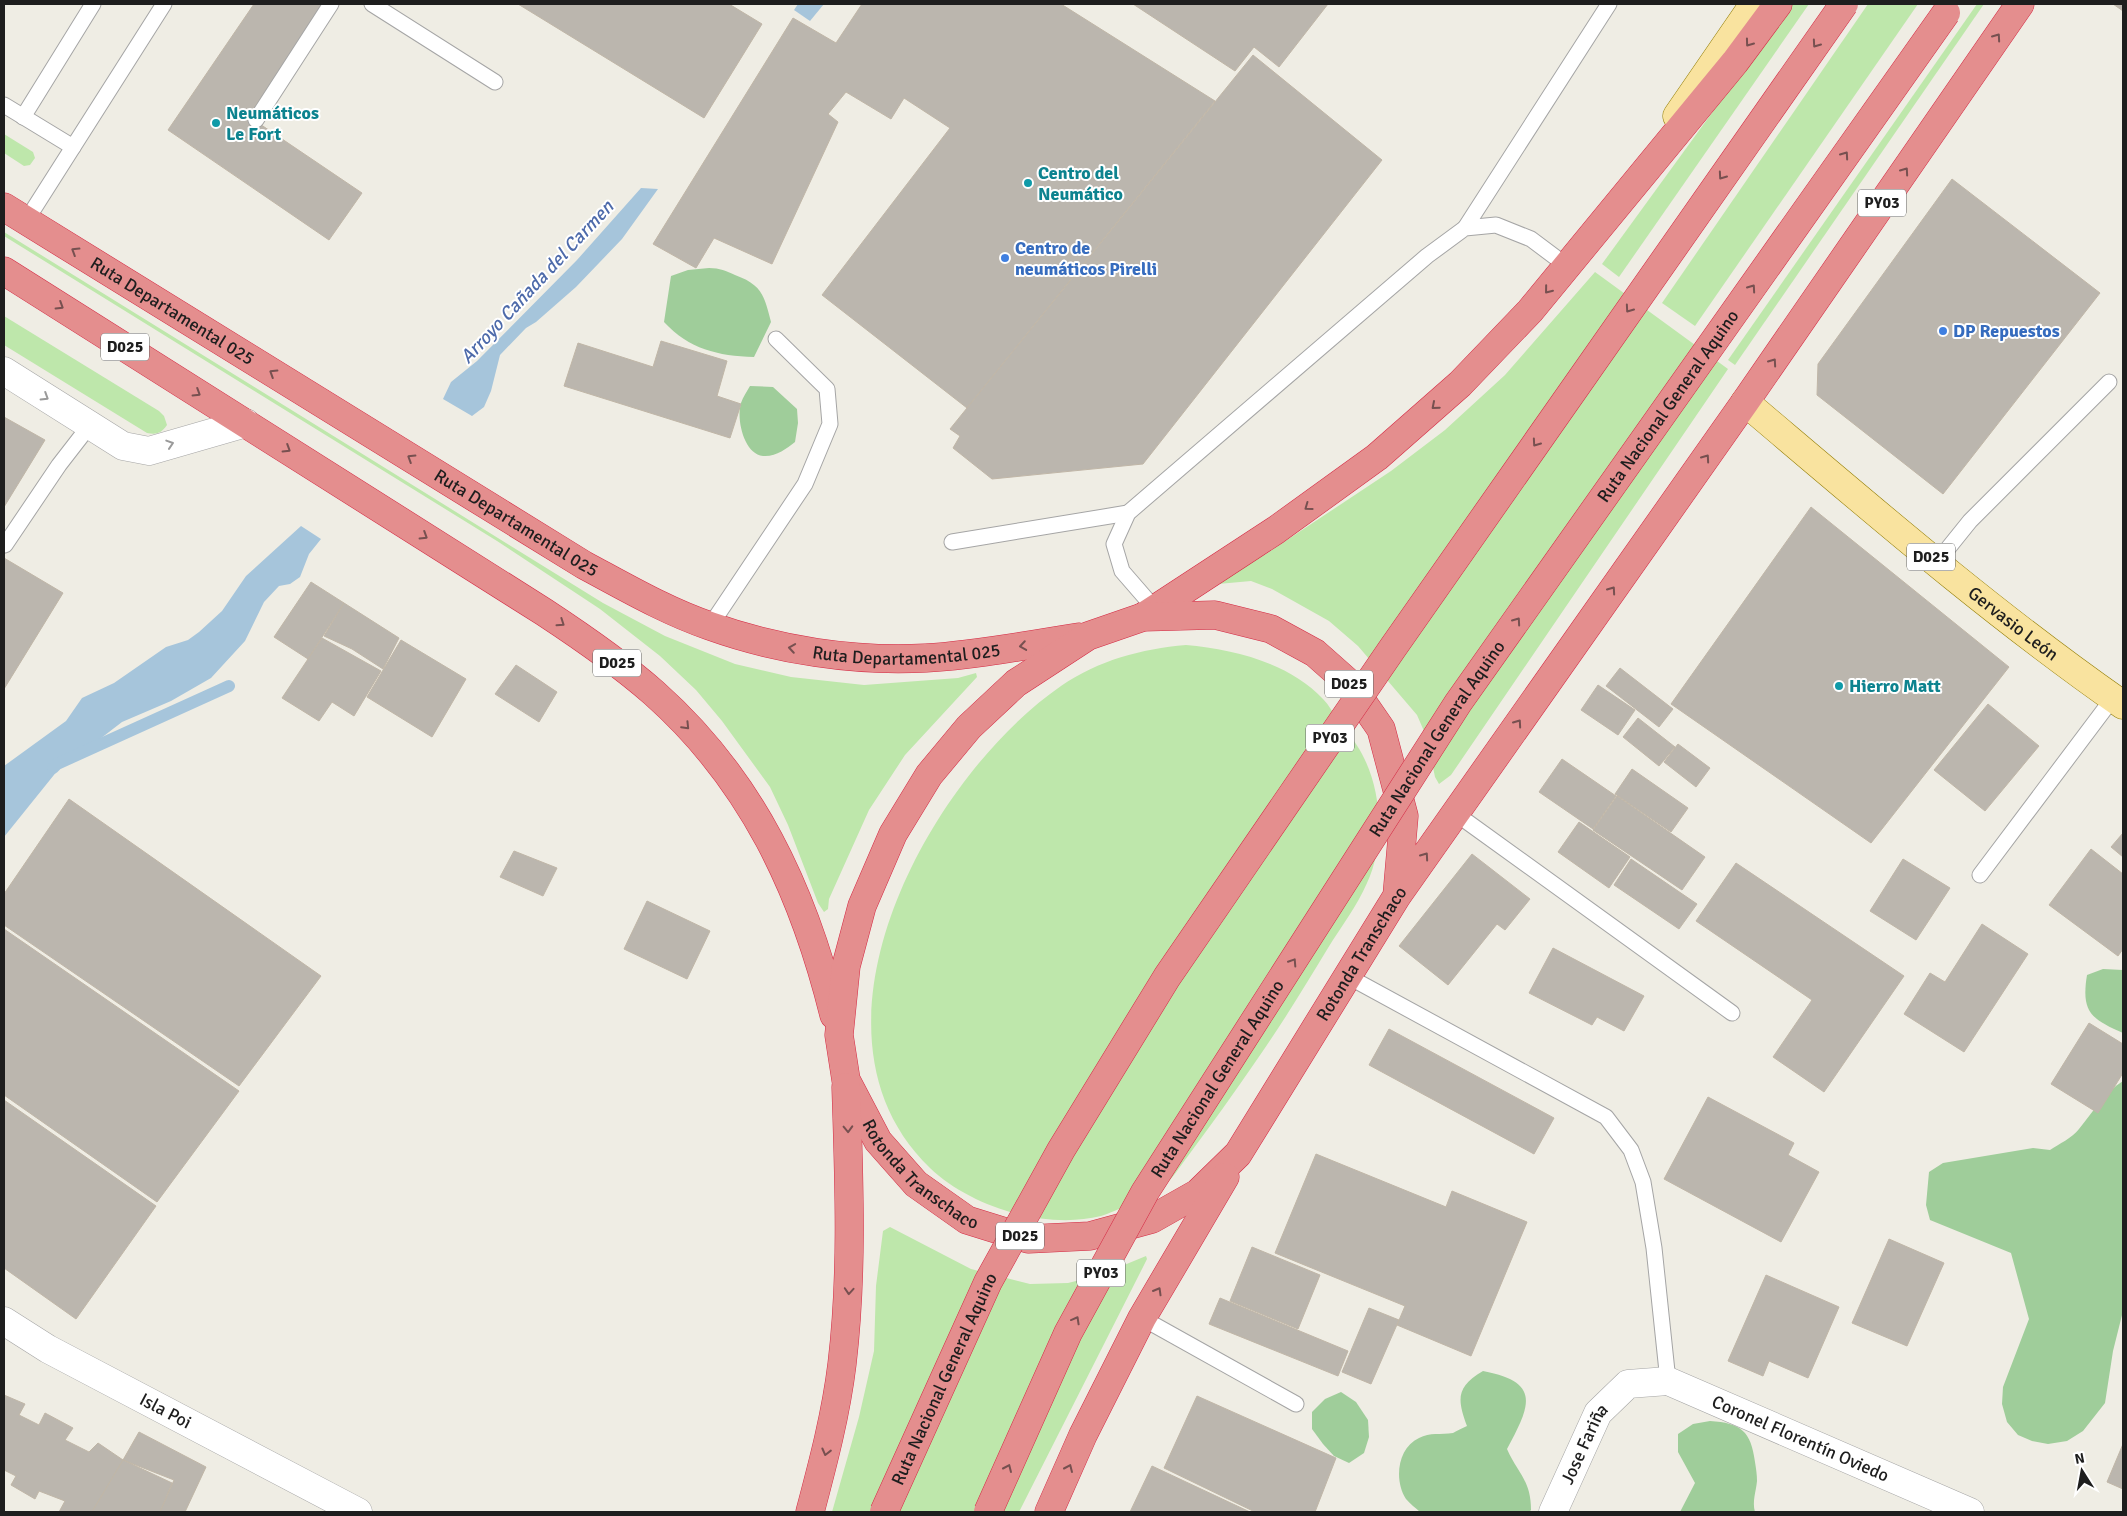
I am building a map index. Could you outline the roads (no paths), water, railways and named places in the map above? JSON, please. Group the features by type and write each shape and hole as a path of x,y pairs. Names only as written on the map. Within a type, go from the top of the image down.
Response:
{"highway":[{"path":"1149,613 1276,530 1377,457 1460,384 1530,311 1568,266 1600,224 1735,62 1778,4"},
{"name":"Ruta Nacional General Aquino","path":"884,1512 988,1282 1061,1150 1167,977 1392,649 1844,4"},
{"name":"PY03","path":"1397,896 1745,402 2020,4"},
{"name":"Ruta Nacional General Aquino","path":"988,1512 1068,1333 1145,1192 1458,703 1949,8"},
{"name":"Ruta Departamental 025","path":"15,214 584,565 648,600 710,626 778,646 855,657 925,658 1088,636"},
{"name":"D025","path":"4,271 599,648 655,694 701,741 738,787 772,841 797,893 821,963 839,1035"},
{"name":"Rotonda Transchaco","path":"1149,613 1215,615 1270,629 1315,653 1350,684 1381,729 1404,816 1397,896 1349,977 1238,1154 1198,1193 1152,1219 1090,1236 1028,1239 967,1220 916,1184 878,1141 846,1080 839,1035 846,966 862,906 892,834 930,775 969,727 1016,683 1088,636 1149,613"},
{"path":"810,1512 828,1448 842,1365 849,1288 850,1200 846,1080"},
{"path":"1050,1512 1083,1436 1142,1318 1238,1154"}],"main road":[{"path":"1600,224 1754,4"},
{"name":"Gervasio León","path":"1745,402 1937,562 2066,665 2118,702"}],"street":[{"path":"4,371 123,446 149,451 246,423"},
{"name":"Isla Poi","path":"4,1321 48,1349 327,1506 358,1512"},
{"name":"Coronel Florentín Oviedo","path":"1628,1384 1668,1381 1970,1512"},
{"name":"Jose Fariña","path":"1553,1512 1598,1413 1628,1384"}],"lane":[{"path":"24,117 93,4"},
{"path":"15,214 73,147 164,4"},
{"path":"256,120 331,4"},
{"path":"372,4 495,82"},
{"path":"1149,613 1122,571 1114,544 1128,513 1426,256 1465,228 1609,4"},
{"path":"4,105 73,147"},
{"path":"1465,228 1496,225 1531,239 1568,266"},
{"path":"710,626 805,484 830,424 827,388 776,339"},
{"path":"1937,562 1970,521 2109,382"},
{"path":"5,545 59,465 90,425"},
{"path":"952,542 1128,513"},
{"path":"1980,876 2118,702"},
{"path":"1455,813 1732,1013"},
{"path":"1349,977 1606,1117 1631,1150 1643,1182 1654,1248 1668,1381"},
{"path":"1142,1318 1296,1404"}],"water":[{"path":"798,4 824,4 810,21 794,10"},
{"path":"641,188 658,189 622,239 576,287 536,322 526,328 500,355 491,391 484,407 472,416 443,399 451,382 477,361 577,260"},
{"path":"301,526 321,539 309,554 300,577 290,584 279,586 264,602 245,641 211,678 171,701 122,722 96,742 70,755 4,837 4,766 66,721 82,698 114,683 166,647 188,640 199,632 222,611 246,576"}],"waterway":[{"name":"Arroyo Cañada del Carmen","path":"53,768 57,764 229,686"}],"place":[{"name":"Neumáticos Le Fort","path":"216,123"},
{"name":"Centro del Neumático","path":"1028,183"},
{"name":"Centro de neumáticos Pirelli","path":"1005,258"},
{"name":"DP Repuestos","path":"1943,331"},
{"name":"Hierro Matt","path":"1839,686"}]}
